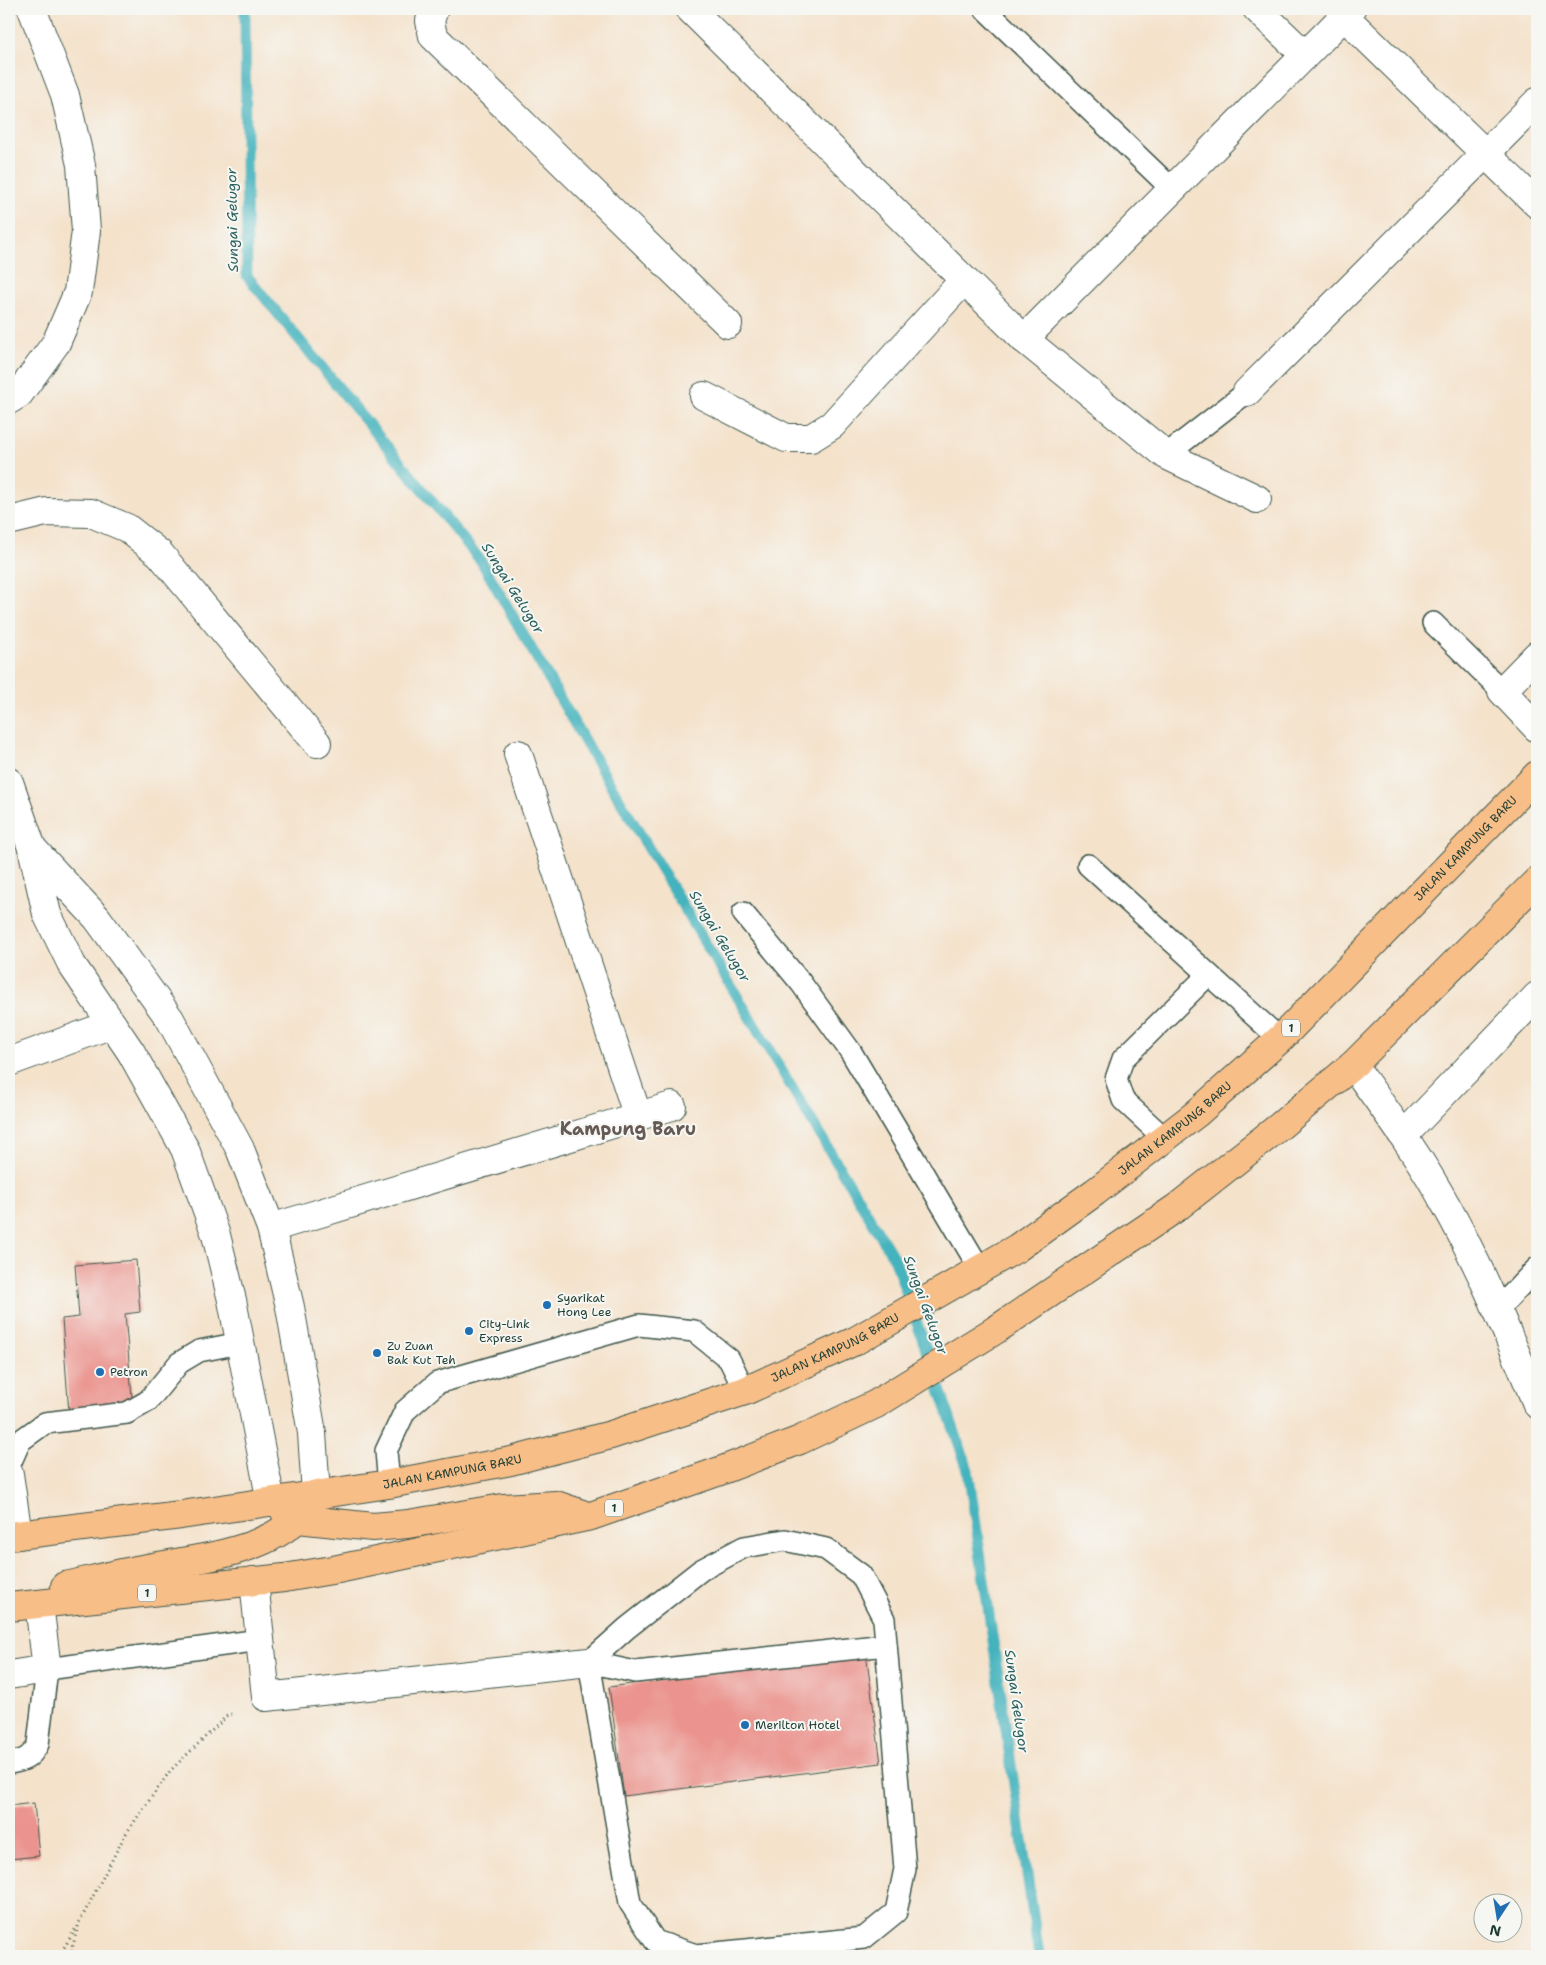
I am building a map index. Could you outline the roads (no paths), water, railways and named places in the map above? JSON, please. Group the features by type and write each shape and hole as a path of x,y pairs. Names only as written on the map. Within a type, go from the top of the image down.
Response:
{"main road":[{"name":"JALAN KAMPUNG BARU","path":"13,1535 271,1502 389,1484 512,1461 612,1434 745,1391 855,1341 969,1266 1017,1248 1095,1192 1243,1074 1280,1039 1537,775"},
{"name":"1","path":"9,1606 254,1581 338,1569 591,1516 720,1471 800,1440 876,1404 997,1329 1176,1208 1280,1126 1353,1065 1537,881"},
{"path":"9,1606 42,1592 144,1568 238,1550 276,1534 298,1519 310,1505 316,1494"},
{"path":"271,1502 281,1511 298,1519 373,1528 503,1508 556,1506 591,1516"}],"street":[{"path":"9,400 19,394 56,343 78,292 86,231 81,165 65,95 32,9"},
{"path":"434,9 430,20 433,36 728,324"},
{"path":"1257,9 1305,55"},
{"path":"697,11 1024,339 1166,455 1257,499"},
{"path":"1024,339 1348,12 1485,155 1537,204"},
{"path":"1247,392 1537,102"},
{"path":"704,396 786,438 811,438 832,425 964,280"},
{"path":"9,521 46,512 91,513 127,528 160,554 317,743"},
{"path":"1537,655 1502,692 1537,728"},
{"path":"518,754 638,1117"},
{"path":"9,782 32,848 47,914 72,965 131,1052 185,1149 216,1235 240,1343 271,1502"},
{"path":"32,848 97,918 170,1019 240,1149 271,1228 290,1307 312,1433 316,1494"},
{"path":"1404,1135 1537,996"},
{"path":"9,1062 112,1024"},
{"path":"1353,1065 1404,1135 1447,1207 1498,1310 1537,1404"},
{"path":"271,1228 672,1106"},
{"path":"9,1474 13,1535"},
{"path":"254,1581 266,1697 589,1662"},
{"path":"9,1674 48,1669 39,1604"}],"lane":[{"path":"985,9 1173,190"},
{"path":"1166,455 1247,392"},
{"path":"1433,623 1502,692"},
{"path":"1088,866 1280,1039"},
{"path":"743,913 800,983 851,1052 950,1220 969,1266"},
{"path":"1164,1138 1123,1100 1116,1078 1123,1059 1208,975"},
{"path":"1498,1310 1537,1268"},
{"path":"389,1484 386,1451 405,1411 437,1383 639,1325 694,1331 729,1358 745,1391"},
{"path":"9,1466 20,1441 45,1423 127,1413 148,1401 179,1363 199,1351 240,1343"},
{"path":"785,1540 826,1549 861,1575 884,1619 906,1869 896,1912 864,1938 696,1955 655,1941 630,1903 589,1662 627,1628 701,1570 744,1547 785,1540"},
{"path":"9,1763 24,1761 34,1753 38,1744 48,1669 260,1640"},
{"path":"589,1662 635,1672 886,1645"}],"waterway":[{"name":"Sungai Gelugor","path":"245,9 247,276 481,561 588,747 895,1260 968,1470 1039,1956"}],"place":[{"name":"Syarikat Hong Lee","path":"547,1305"},
{"name":"City-Link Express","path":"469,1331"},
{"name":"Zu Zuan Bak Kut Teh","path":"377,1353"},
{"name":"Petron","path":"100,1372"},
{"name":"Merilton Hotel","path":"745,1725"}],"district":[{"name":"Kampung Baru","path":"628,1129"}]}
